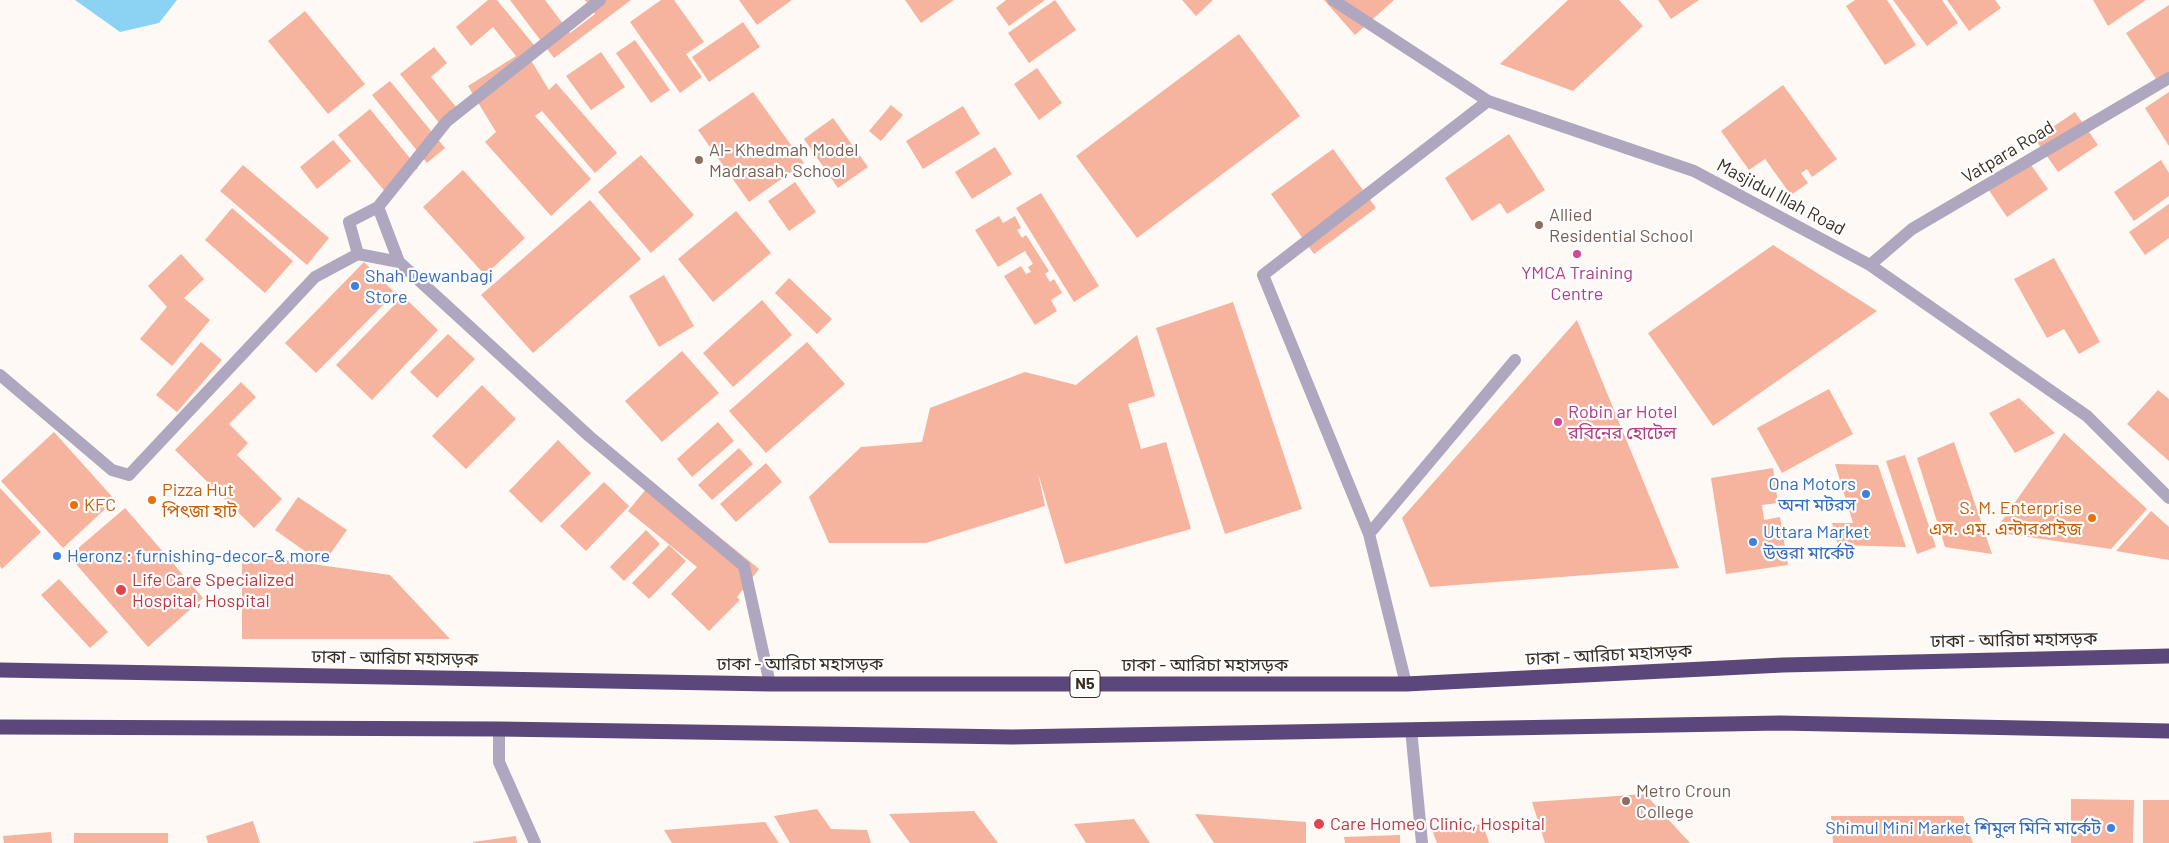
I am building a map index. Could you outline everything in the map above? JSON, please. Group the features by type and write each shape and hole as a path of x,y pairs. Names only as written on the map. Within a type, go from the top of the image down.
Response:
{"highway":[{"name":"ঢাকা - আরিচা মহাসড়ক","path":"0,670 770,684 1406,684 1783,665 2169,656"},
{"path":"0,727 499,729 1012,737 1780,722 2169,731"}],"street":[{"path":"358,254 349,222 378,207 447,121 600,0"},
{"name":"Masjidul Illah Road","path":"1333,0 1488,101 1694,170 1870,265 2087,416 2169,498"},
{"name":"Vatpara Road","path":"1870,265 1912,229 2169,78"},
{"path":"1406,684 1370,534 1262,275 1488,101"},
{"path":"378,207 399,262 589,436 744,566 770,684"},
{"path":"0,375 112,470 129,475 226,369 315,277 358,254 399,262"},
{"path":"1370,534 1515,360"},
{"path":"499,729 499,762 535,843"},
{"path":"1411,729 1422,843"}],"water":[{"path":"75,0 177,0 159,23 120,32"}],"building":[{"path":"488,0 497,0 538,50 529,57 549,90 556,83 617,153 595,173 542,111 535,116 591,179 551,216 485,142 496,132 468,86 516,56 493,27 471,46 456,27"},
{"path":"510,0 545,0 570,33 595,14 585,0 631,0 554,58"},
{"path":"661,0 674,0 704,42 686,54 702,77 680,93 630,22"},
{"path":"739,0 792,0 757,25"},
{"path":"905,0 954,0 921,23"},
{"path":"1006,0 1045,0 1009,26 996,8"},
{"path":"1055,0 1076,30 1029,63 1008,33"},
{"path":"1182,0 1213,0 1196,16"},
{"path":"1324,0 1394,0 1355,35"},
{"path":"1568,0 1619,0 1643,26 1573,91 1500,64"},
{"path":"1658,0 1699,0 1671,19"},
{"path":"1855,0 1887,0 1916,45 1885,65 1846,6"},
{"path":"1893,0 1942,0 1958,23 1927,46"},
{"path":"1947,0 1995,0 2001,8 1969,31"},
{"path":"2093,0 2146,0 2108,26"},
{"path":"2169,5 2169,79 2160,85 2126,33"},
{"path":"305,11 365,84 328,114 268,41"},
{"path":"743,22 760,47 709,82 692,57"},
{"path":"1239,34 1300,116 1137,238 1076,156"},
{"path":"635,40 670,90 651,103 616,53"},
{"path":"434,47 447,63 431,77 462,114 444,129 400,74"},
{"path":"601,52 625,87 591,110 566,76"},
{"path":"1037,68 1062,103 1039,120 1014,84"},
{"path":"390,81 445,148 427,163 372,95"},
{"path":"1783,85 1837,159 1812,177 1807,169 1801,173 1808,183 1791,195 1765,159 1749,170 1721,131"},
{"path":"753,92 804,163 749,202 698,130"},
{"path":"2169,92 2169,146 2145,108"},
{"path":"891,105 903,115 881,141 869,131"},
{"path":"963,106 980,134 923,169 906,141"},
{"path":"370,109 418,168 387,194 338,135"},
{"path":"2075,112 2098,145 2058,172 2035,139"},
{"path":"833,118 868,167 838,188 804,139"},
{"path":"1509,134 1545,190 1507,214 1500,203 1472,221 1445,178"},
{"path":"333,140 351,161 317,189 300,167"},
{"path":"995,147 1012,174 972,199 955,172"},
{"path":"1333,149 1376,208 1314,254 1271,194"},
{"path":"641,155 694,215 651,253 598,192"},
{"path":"2026,158 2048,189 2007,217 1986,186"},
{"path":"2161,160 2169,173 2169,196 2134,221 2114,192"},
{"path":"243,165 329,238 307,265 220,191"},
{"path":"463,170 525,238 485,275 423,207"},
{"path":"795,182 816,212 789,231 768,201"},
{"path":"1041,193 1099,286 1074,302 1016,208"},
{"path":"590,200 641,259 533,353 481,295"},
{"path":"2169,204 2169,238 2145,255 2129,232"},
{"path":"232,208 293,261 265,293 205,240"},
{"path":"736,211 771,253 713,302 678,259"},
{"path":"999,216 1003,223 1015,216 1021,228 1017,230 1022,238 1026,235 1049,271 1045,274 1050,282 1054,279 1062,293 1051,300 1057,311 1035,325 1004,276 1021,266 1026,274 1031,272 1028,267 1033,264 1025,251 998,267 975,230"},
{"path":"1773,245 1877,311 1713,426 1648,333"},
{"path":"181,254 204,279 184,298 210,320 172,366 140,339 167,307 148,286"},
{"path":"2054,258 2100,342 2079,354 2064,329 2047,338 2014,279"},
{"path":"364,262 395,293 316,373 285,343"},
{"path":"664,275 694,326 659,347 629,296"},
{"path":"789,278 832,319 817,334 775,293"},
{"path":"403,296 438,330 372,400 336,365"},
{"path":"762,300 792,335 733,387 703,353"},
{"path":"1233,302 1302,509 1225,534 1156,328"},
{"path":"1577,320 1679,568 1430,587 1402,518"},
{"path":"448,334 475,359 437,398 410,372"},
{"path":"1137,335 1155,396 1128,404 1141,449 1166,442 1191,529 1065,564 1038,473 1045,506 926,543 829,543 809,497 861,447 922,442 930,408 1025,372 1076,385"},
{"path":"201,342 222,360 177,412 156,395"},
{"path":"807,342 845,384 766,453 729,411"},
{"path":"682,351 719,393 662,442 625,401"},
{"path":"241,382 256,397 229,424 248,443 237,455 282,499 254,528 175,450"},
{"path":"482,385 516,419 466,469 432,436"},
{"path":"1829,389 1853,434 1782,473 1757,428"},
{"path":"2158,390 2169,399 2169,461 2127,424"},
{"path":"2019,398 2055,433 2015,453 1989,413"},
{"path":"718,422 734,441 692,477 677,459"},
{"path":"54,432 115,500 63,548 1,481"},
{"path":"2064,433 2147,509 2111,549 1994,532"},
{"path":"558,440 591,473 541,523 509,491"},
{"path":"1954,442 1992,554 1945,547 1917,458"},
{"path":"739,448 753,464 712,500 698,485"},
{"path":"1905,455 1936,547 1917,554 1886,461"},
{"path":"766,463 782,482 736,522 720,504"},
{"name":"Ona Motors অনা মটরস","path":"1835,464 1878,465 1906,547 1838,545 1832,523 1853,523"},
{"name":"Uttara Market উত্তরা মার্কেট","path":"1773,468 1778,503 1762,505 1764,520 1780,517 1788,565 1726,574 1711,478"},
{"path":"604,482 629,506 586,551 560,526"},
{"path":"652,482 759,569 737,597 740,600 709,631 671,594 697,567 628,511"},
{"path":"0,488 41,532 2,569 0,566"},
{"path":"298,497 347,530 323,564 275,530"},
{"path":"125,508 203,598 148,647 69,556"},
{"path":"2151,511 2169,527 2169,560 2116,551"},
{"path":"646,530 660,544 624,581 610,567"},
{"path":"669,545 686,561 649,599 632,583"},
{"path":"242,554 390,575 450,639 242,639"},
{"path":"59,579 108,632 90,648 41,595"},
{"path":"1645,794 1690,843 1545,843 1532,802"},
{"path":"2071,799 2134,800 2133,843 2071,843"},
{"path":"2143,800 2169,800 2169,843 2143,843"},
{"path":"817,809 831,829 867,830 871,843 790,843 774,816"},
{"path":"974,811 998,843 910,843 889,814"},
{"path":"1195,814 1306,822 1306,843 1214,843"},
{"path":"1831,816 1963,816 1973,843 1833,843"},
{"path":"1134,819 1150,843 1086,843 1074,824"},
{"path":"253,821 260,843 208,843 206,836"},
{"path":"765,822 779,843 672,843 664,830"},
{"path":"1483,824 1489,843 1437,843 1432,830"},
{"path":"51,832 52,843 4,843 3,836"},
{"path":"74,833 168,833 168,843 74,843"},
{"path":"1400,835 1400,843 1345,843 1344,837"},
{"path":"516,836 517,843 473,843 473,842"}],"place":[{"name":"Al- Khedmah Model Madrasah, School","path":"699,160"},
{"name":"Allied Residential School","path":"1539,225"},
{"name":"YMCA Training Centre","path":"1577,254"},
{"name":"Shah Dewanbagi Store","path":"355,286"},
{"name":"Robin ar Hotel রবিনের হোটেল","path":"1558,422"},
{"name":"Ona Motors অনা মটরস","path":"1866,494"},
{"name":"Pizza Hut পিৎজা হাট","path":"152,500"},
{"name":"KFC","path":"74,505"},
{"name":"S. M. Enterprise এস. এম. এন্টারপ্রাইজ","path":"2092,518"},
{"name":"Uttara Market উত্তরা মার্কেট","path":"1753,542"},
{"name":"Heronz : furnishing-decor-& more","path":"57,556"},
{"name":"Life Care Specialized Hospital, Hospital","path":"121,590"},
{"name":"Metro Croun College","path":"1626,801"},
{"name":"Care Homeo Clinic, Hospital","path":"1319,824"},
{"name":"Shimul Mini Market শিমুল মিনি মার্কেট","path":"2111,828"}]}
